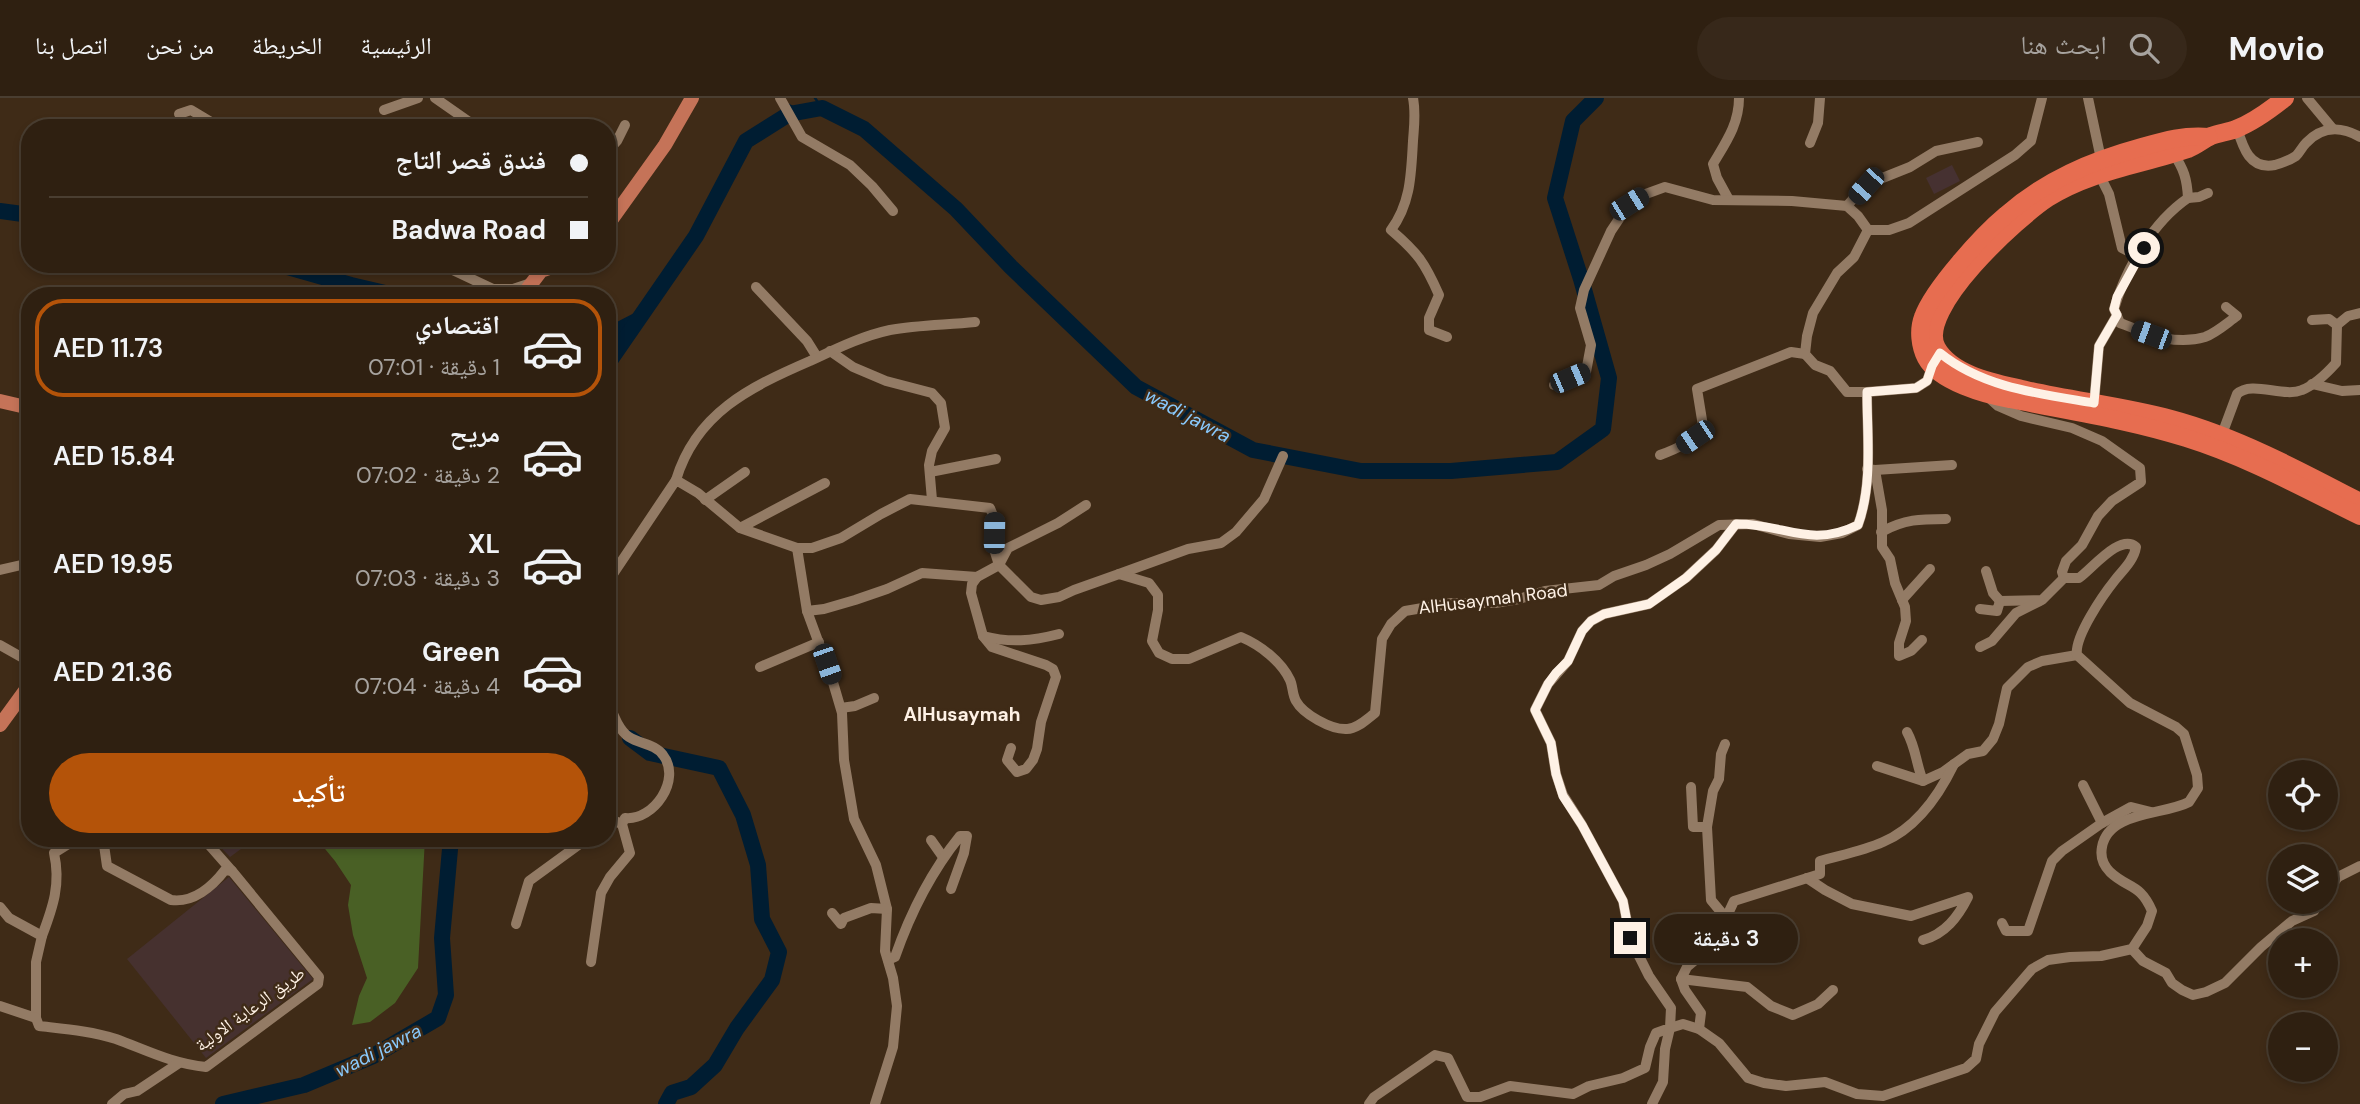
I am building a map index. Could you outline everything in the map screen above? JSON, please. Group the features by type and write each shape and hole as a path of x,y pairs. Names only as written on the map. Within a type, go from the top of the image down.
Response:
{"highway":[{"path":"2100,167 2191,148 2209,137 2237,128 2279,103"},
{"path":"2209,137 2188,135 2100,167 2020,218 1988,248 1939,313 1933,335 1936,360 1960,384 1985,394 2124,422 2189,439 2270,471 2360,516"},
{"path":"1936,360 1992,382 2174,420 2283,463 2360,502"}],"main road":[{"path":"616,213 665,145 692,98"},
{"path":"528,287 536,273"},
{"path":"0,401 21,406"},
{"path":"0,724 21,696"}],"street":[{"path":"384,110 418,98"},
{"path":"435,98 465,119"},
{"path":"779,98 802,137 850,165 893,211"},
{"path":"1413,98 1416,110 1410,186 1400,219 1391,230 1427,267 1439,295 1429,318 1429,330 1447,337"},
{"path":"1729,200 1713,164 1734,129 1739,98"},
{"path":"1810,143 1818,123 1820,98"},
{"path":"1554,385 1586,372 1591,345 1580,308 1584,290 1611,230 1629,204 1643,195 1665,187 1713,200 1792,201 1847,206 1868,230 1889,230 1909,222 2015,155 2031,141 2042,98"},
{"path":"2088,98 2100,167 2122,248 2128,251 2149,238"},
{"path":"2307,98 2332,128"},
{"path":"178,114 191,110 206,119"},
{"path":"616,142 625,125"},
{"path":"2237,128 2248,157 2265,166 2285,162 2296,155 2307,142 2332,128 2348,130 2360,137"},
{"path":"1847,206 1866,186 1910,167 1936,151 1979,142"},
{"path":"2173,153 2184,168 2188,181 2188,198"},
{"path":"2208,193 2188,198 2165,216 2149,238 2117,297 2114,309 2120,323 2165,340 2210,335 2237,316 2226,307"},
{"path":"1805,354 1813,313 1837,273 1854,257 1868,230"},
{"path":"459,273 489,287"},
{"path":"519,287 531,283"},
{"path":"756,288 807,341 817,357"},
{"path":"2221,437 2237,394 2242,390 2252,389 2289,393 2301,391 2312,384 2336,363 2337,325 2348,316 2360,313"},
{"path":"2094,403 2099,346 2117,315"},
{"path":"2312,320 2329,319 2337,325"},
{"path":"616,570 676,480 687,449 696,436 719,411 753,387 830,351 887,331 975,322"},
{"path":"830,351 853,367 886,381 932,393 941,404 945,428 932,451 932,500"},
{"path":"1660,455 1680,448 1695,437 1703,426 1697,389 1791,352 1805,354 1815,365 1830,371 1847,392 1916,388 1927,381 1936,360"},
{"path":"2312,384 2342,391 2360,390"},
{"name":"AlHusaymah Road","path":"1119,574 1149,583 1158,595 1152,641 1159,653 1172,659 1189,659 1241,637 1261,646 1275,661 1290,680 1293,693 1304,712 1324,724 1347,730 1361,724 1375,713 1382,639 1391,624 1405,611 1452,603 1495,603 1545,591 1599,585 1614,576 1670,554 1719,524 1753,524 1789,534 1820,537 1842,533 1858,525 1871,470 1867,392"},
{"path":"1985,394 1998,406 2021,416 2072,428 2102,441 2140,468 2141,482 2112,502 2098,516 2082,545 2066,561 2062,572 2064,578"},
{"path":"676,480 740,528 797,548 812,548 841,538 910,499 990,508 994,518 993,549 999,565 1031,597 1041,600 1059,597 1188,549 1222,543 1264,499 1283,456"},
{"path":"930,472 996,459"},
{"path":"1922,640 1911,651 1899,656 1899,643 1906,621 1890,559 1882,547 1882,510 1871,470 1952,465"},
{"path":"705,500 745,472"},
{"path":"740,528 825,483"},
{"path":"807,611 824,609 865,596 922,573 976,577 999,565 1008,548 1058,523 1086,505"},
{"path":"1881,532 1898,523 1946,519"},
{"path":"1652,1104 1663,1082 1671,1008 1649,976 1630,938 1623,901 1582,825 1563,796 1551,743 1535,710 1548,684 1568,661 1582,631 1591,621 1604,614 1649,604 1686,578 1716,550 1736,524"},
{"path":"1369,1104 1374,1097 1435,1055 1448,1058 1467,1097 1477,1101 1510,1086 1573,1094 1645,1068 1656,1033 1683,1024 1699,1029 1719,1043 1748,1078 1786,1086 1825,1082 1857,1094 1882,1096 1901,1092 1966,1068 1976,1059 1979,1044 1996,1012 2032,969 2048,960 2101,956 2132,949 2147,926 2152,911 2141,892 2113,875 2104,865 2102,846 2105,836 2131,818 2189,802 2198,788 2197,775 2184,734 2130,703 2077,655 2076,649 2087,623 2110,586 2135,554 2136,547 2133,544 2122,544 2079,578 2064,578 2042,600 2016,614 1992,641 1980,647"},
{"path":"797,548 807,611 841,708 844,760 854,819 876,865 887,909 885,951 897,1006 893,1047 875,1104"},
{"path":"0,570 21,565"},
{"path":"1902,600 1930,569"},
{"path":"1986,571 1993,593 2000,601"},
{"path":"976,577 971,593 983,636 992,647 1046,665 1053,669 1056,677 1041,722 1034,760 1026,769 1017,772 1007,760 1011,748"},
{"path":"2000,601 2042,600"},
{"path":"1980,609 1997,611 2000,601"},
{"path":"983,636 1007,641 1025,641 1059,634"},
{"path":"760,667 819,642"},
{"path":"0,645 21,657"},
{"path":"1877,766 1923,781 1968,754 1983,751 2000,724 2007,688 2028,667 2077,655"},
{"path":"841,708 855,706 874,698"},
{"path":"591,962 601,893 610,877 630,853 622,824 625,818 633,819 659,804 669,769 664,756 655,748 628,736 616,718"},
{"path":"1907,732 1915,747 1915,761 1923,781"},
{"path":"1725,744 1707,827 1711,900 1726,918"},
{"path":"1699,1029 1700,1013 1681,979 1687,967 1725,935 1726,918 1734,901 1819,874 1820,861 1883,842 1900,832 1929,805 1943,787 1954,764"},
{"path":"2083,785 2102,823"},
{"path":"1691,787 1693,827 1707,827"},
{"path":"2002,923 2006,930 2028,930 2052,861 2062,851 2102,823 2132,807 2151,812"},
{"path":"616,822 622,824"},
{"path":"888,960 895,957 904,932 943,857 960,836 967,836 951,889"},
{"path":"931,839 943,857"},
{"path":"0,1006 36,1018 36,962 57,894 58,867 54,853 64,847"},
{"path":"104,847 107,866 171,900 182,901 200,894 225,870 233,871"},
{"path":"211,847 233,871"},
{"path":"516,924 529,881 576,847"},
{"path":"2338,877 2360,866"},
{"name":"طريق الرعاية الاولية","path":"36,1018 39,1026 88,1031 179,1063 206,1067 318,984 319,977 305,958 233,871"},
{"path":"1807,878 1853,904 1911,916 1968,897 1945,930 1923,940"},
{"path":"0,907 9,918 42,936"},
{"path":"832,913 841,924 844,918 871,908 887,909"},
{"path":"2132,949 2143,961 2166,973 2172,983 2193,995 2225,983 2292,920 2307,914"},
{"path":"1681,979 1747,987 1771,1006 1793,1015 1818,1004 1833,990"},
{"path":"111,1104 124,1094 137,1091 179,1063"}],"shaded area":[{"path":"1952,165 1960,181 1934,194 1926,178"},
{"path":"221,847 244,847 230,857"},
{"path":"229,877 313,979 206,1058 127,959"}],"green space":[{"path":"323,847 425,847 418,968 395,1003 370,1022 352,1025 359,996 367,978 353,935 348,905 351,885"}],"waterway":[{"path":"815,98 822,108"},
{"name":"wadi jawra","path":"616,352 696,236 746,141 789,114 822,108 864,129 956,209 1011,267 1136,387 1253,450 1361,471 1451,471 1557,462 1603,429 1609,378 1555,198 1573,121 1596,98"},
{"path":"787,104 803,112"},
{"path":"0,211 21,214"},
{"path":"309,273 360,287"},
{"path":"616,331 636,321"},
{"path":"630,738 650,753 719,768 743,815 758,865 762,919 779,952 772,980 737,1028 715,1065 691,1087 672,1093 666,1104"},
{"name":"wadi jawra","path":"223,1104 304,1085 373,1056 438,1018 446,995 442,938 450,847"}],"district":[{"name":"AlHusaymah","path":"962,714"}],"route":[{"path":"1630,938 1623,901 1582,825 1563,796 1551,743 1535,710 1548,684 1568,661 1582,631 1591,621 1604,614 1649,604 1686,578 1716,550 1736,524 1753,524 1789,534 1820,537 1842,533 1858,525 1864,508 1867,469 1867,392 1916,388 1927,381 1940,353 1960,368 1992,382 2094,403 2099,346 2117,315 2114,309 2117,297 2144,248"}]}
